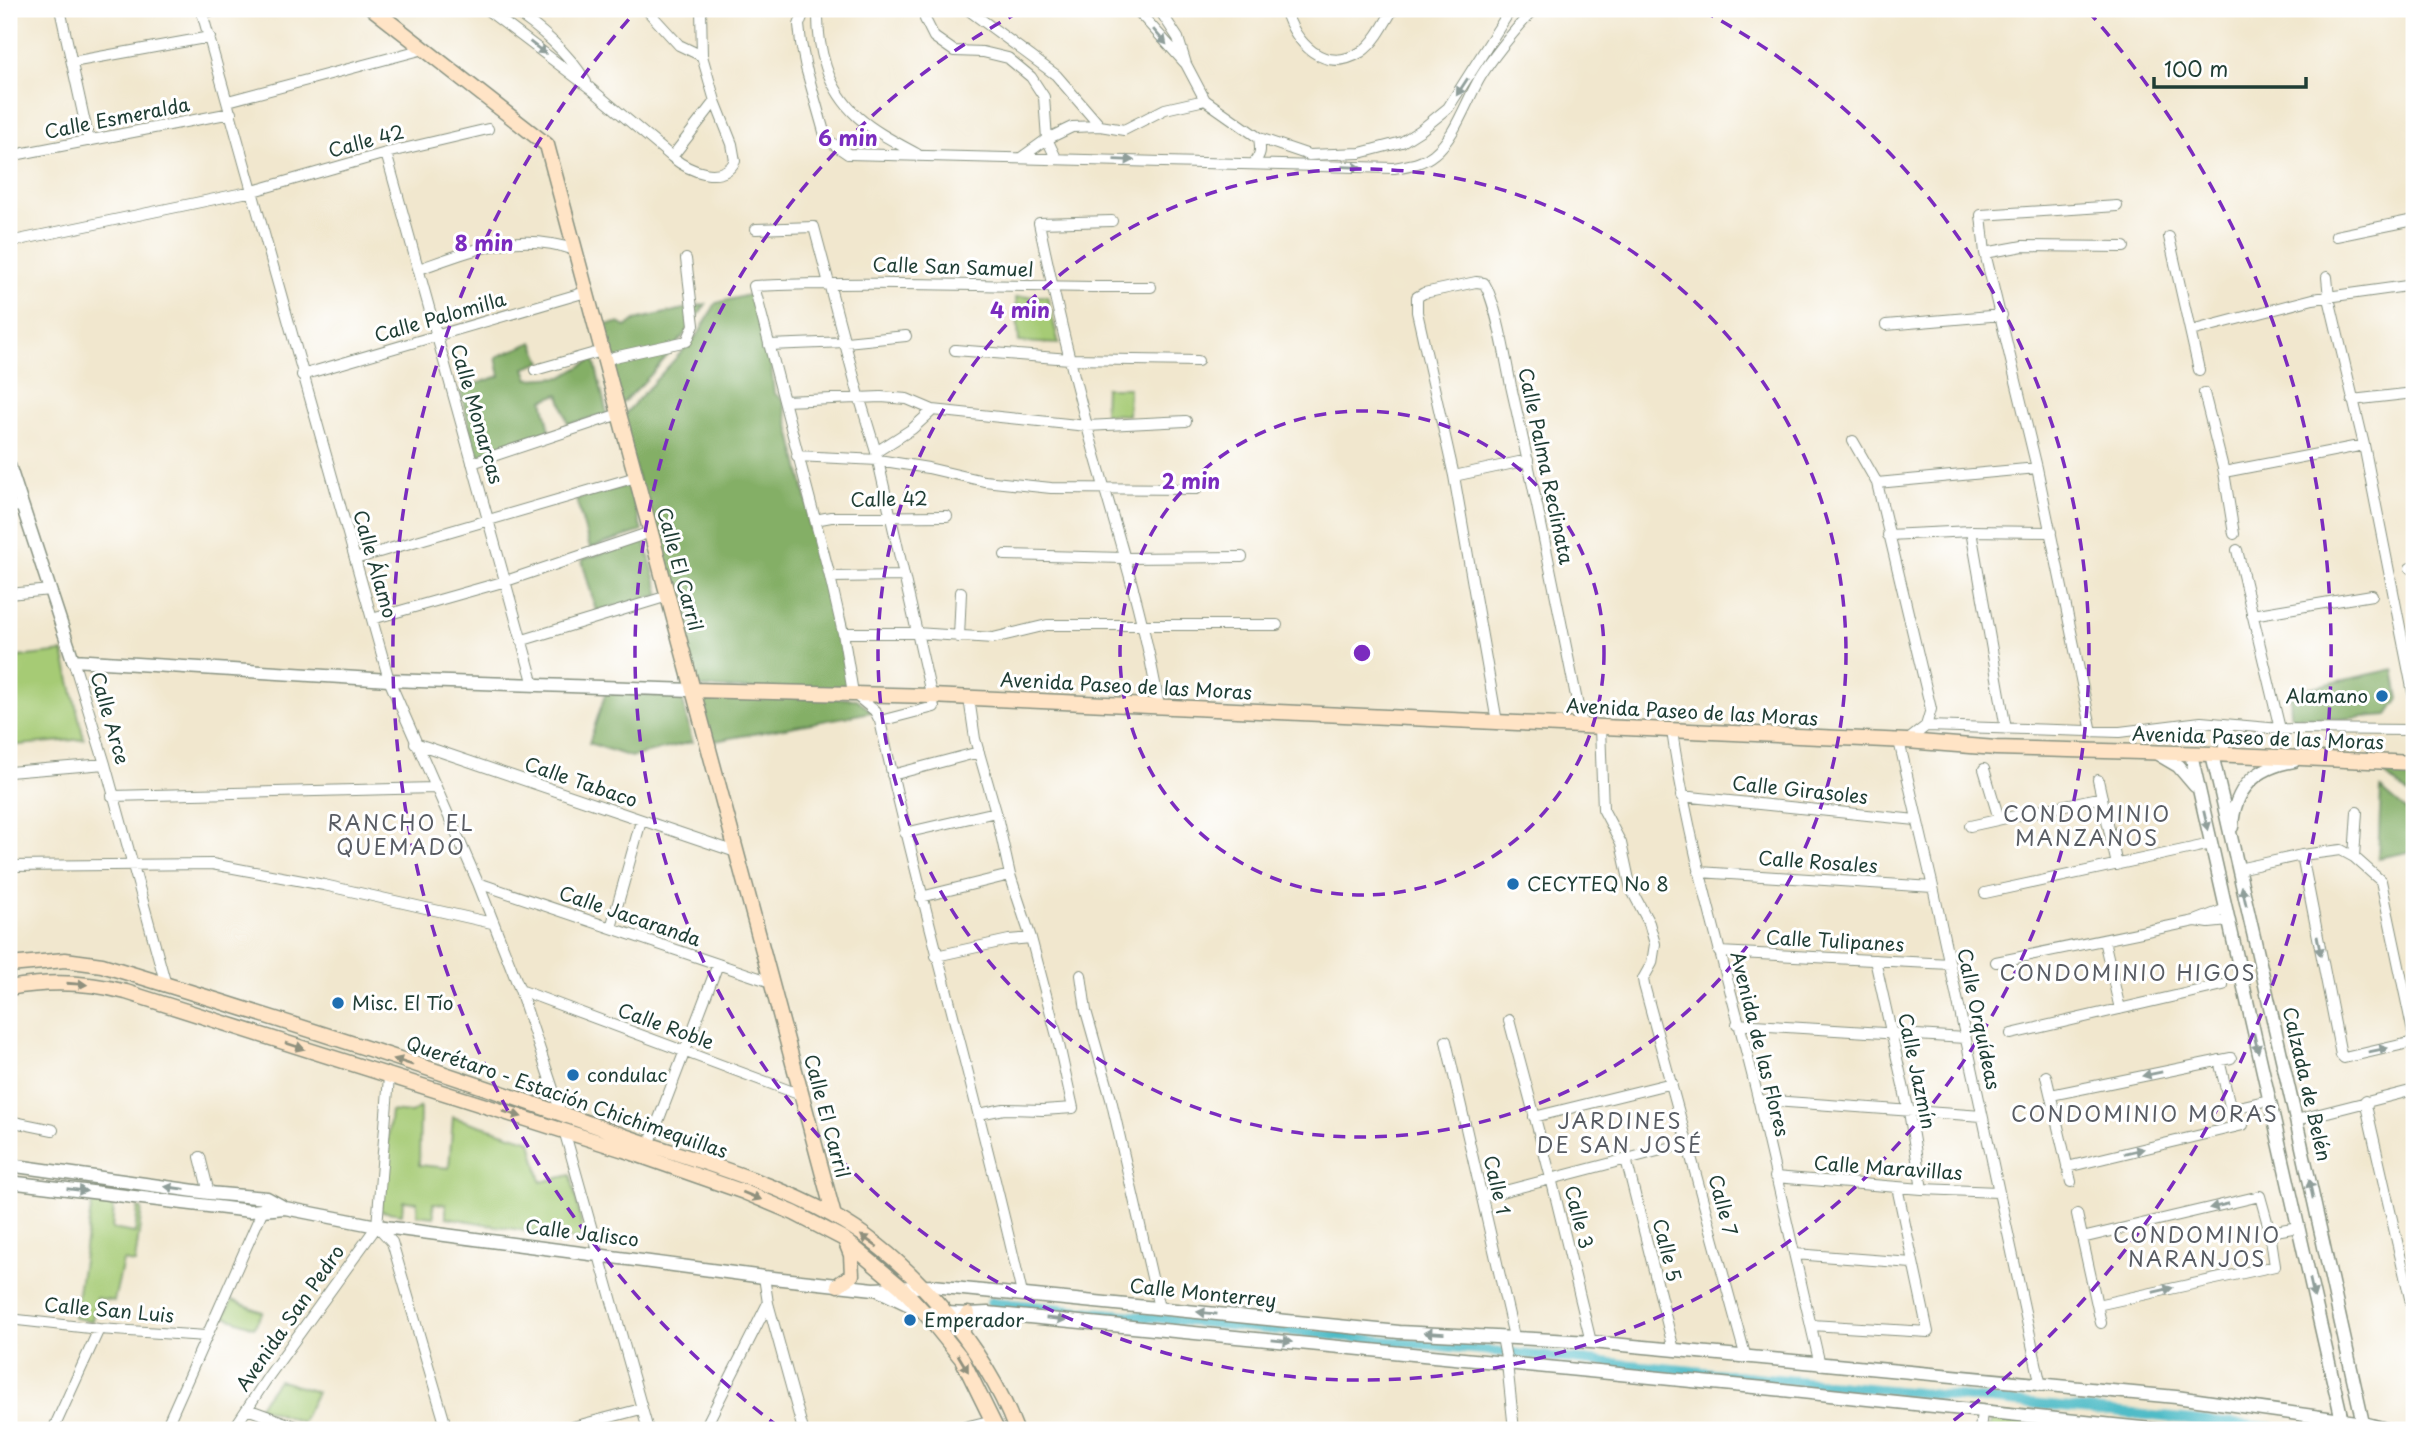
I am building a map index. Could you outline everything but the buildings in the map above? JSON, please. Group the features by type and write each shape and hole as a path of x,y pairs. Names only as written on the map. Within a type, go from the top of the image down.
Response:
{"main road":[{"name":"Calle El Carril","path":"373,9 547,145 834,1216"},
{"name":"Avenida Paseo de las Moras","path":"693,690 931,696 1903,741 1996,748 2414,763"},
{"name":"Querétaro - Estación Chichimequillas","path":"9,965 65,960 102,965 561,1113 767,1186 834,1216 881,1249 921,1285 945,1313 990,1374 1016,1430"},
{"name":"Querétaro - Estación Chichimequillas","path":"9,986 67,983 104,986 170,1004 388,1077 564,1130 744,1192 794,1213 844,1239 901,1287 924,1311 962,1359 995,1425"},
{"path":"838,1284 852,1275 853,1265 844,1239"},
{"path":"963,1335 963,1320 968,1314"}],"street":[{"path":"60,9 89,141"},
{"path":"202,11 219,9"},
{"path":"486,9 590,88 683,167 701,173 722,173 730,170 735,161 732,144 715,101 702,56 701,9"},
{"path":"511,9 568,56 590,88"},
{"path":"646,9 679,45 702,56"},
{"path":"805,9 799,25 800,34 806,68 826,139 848,154 1394,168 1419,164 1436,153 1449,136 1481,76 1507,39 1534,9"},
{"path":"818,9 820,50 832,84 856,116 917,155"},
{"path":"927,9 925,19 934,37 954,51 983,52 1008,58 1031,77 1044,97 1047,139 1056,158"},
{"path":"967,9 1056,75 1100,126"},
{"path":"1136,9 1186,64"},
{"path":"1159,9 1178,38 1186,64 1205,100 1259,138 1309,155 1360,153 1402,142 1448,108 1511,9"},
{"path":"1285,9 1307,49 1328,59 1339,59 1361,52 1370,44 1393,9"},
{"name":"Calle Álamo","path":"202,11 389,680 478,883 520,990 561,1113"},
{"path":"72,62 210,37"},
{"path":"228,101 424,48"},
{"path":"813,93 832,84"},
{"path":"1021,158 1047,139 1072,127 1100,126 1124,130 1165,109 1205,100"},
{"path":"672,158 715,101"},
{"name":"Calle Esmeralda","path":"9,156 231,113"},
{"name":"Calle 42","path":"9,242 253,191 386,153 488,129"},
{"path":"872,154 878,132"},
{"path":"1253,164 1261,149 1259,138"},
{"name":"Calle Monarcas","path":"386,153 534,685"},
{"path":"2092,732 2037,468 1985,253 1981,215 2117,206"},
{"path":"2336,236 2414,220"},
{"path":"1112,221 1040,223 1087,426 1143,626 1159,707"},
{"path":"756,229 814,227 877,456 934,708 880,720"},
{"path":"2169,237 2199,370"},
{"path":"419,269 467,252 521,241 555,243 575,250"},
{"path":"1985,253 2022,246 2124,247"},
{"path":"535,370 687,341 694,325 686,259"},
{"path":"2327,277 2329,298 2364,445 2414,698"},
{"name":"Calle San Samuel","path":"769,345 754,286 829,282 1053,288 1151,287"},
{"name":"Calle Palma Reclinata","path":"1454,476 1417,312 1417,297 1463,284 1484,283 1498,328 1528,460 1582,726"},
{"path":"2192,331 2313,299 2414,285"},
{"name":"Calle Palomilla","path":"302,375 586,292"},
{"path":"1886,325 2002,315"},
{"path":"906,336 769,345 830,577 853,693 875,710 880,720 905,833 979,1114 1022,1294"},
{"path":"955,350 1070,359 1198,361"},
{"path":"2204,393 2224,472 2234,534"},
{"path":"2353,400 2414,393"},
{"path":"784,401 859,396 907,399 933,410 1087,426 1186,421"},
{"path":"877,456 933,410"},
{"path":"472,463 619,414"},
{"path":"1853,440 1877,483 1931,709 1926,726 1903,741"},
{"path":"2224,472 2364,445"},
{"path":"797,456 877,456 984,481 1051,488 1198,489"},
{"path":"1497,722 1454,476 1528,460"},
{"name":"Calle Arce","path":"9,465 105,764 166,985"},
{"path":"1877,483 2037,468"},
{"path":"355,559 636,477"},
{"path":"9,507 23,506"},
{"name":"Calle 42","path":"815,520 831,517 947,516"},
{"path":"1888,535 1971,531 2051,532"},
{"path":"1971,531 2006,729"},
{"path":"372,619 506,581 651,532"},
{"path":"2236,550 2280,729"},
{"path":"1005,555 1242,557"},
{"path":"830,577 903,576"},
{"path":"9,594 50,590"},
{"path":"959,637 961,593"},
{"path":"2252,615 2372,595"},
{"path":"523,640 668,596"},
{"path":"843,634 916,633 993,638 1047,625 1277,625"},
{"path":"73,660 389,680 693,690"},
{"path":"968,698 1010,875 1031,938 1073,1108 1004,1109 979,1114"},
{"name":"Avenida Paseo de las Moras","path":"1926,726 2120,732 2201,722 2280,729 2414,730"},
{"path":"2218,755 2224,726"},
{"name":"Calle 7","path":"1600,727 1603,809 1621,843 1631,889 1649,923 1655,944 1652,963 1643,979 1746,1358"},
{"name":"Avenida de las Flores","path":"1672,731 1681,796 1737,1024 1759,1100 1820,1365"},
{"name":"Calle Orquídeas","path":"1903,741 1916,820 1933,887 2041,1386"},
{"name":"Calle Tabaco","path":"415,743 736,852"},
{"path":"892,775 979,752"},
{"path":"2156,752 2178,766 2199,793"},
{"name":"Calzada de Belén","path":"2190,754 2342,1420"},
{"name":"Calzada de Belén","path":"2218,755 2232,842 2363,1423"},
{"path":"2232,842 2233,812 2246,785 2269,767 2306,759"},
{"path":"9,772 105,764"},
{"path":"1984,769 1999,820"},
{"path":"2098,780 2117,865"},
{"path":"112,796 435,788"},
{"name":"Calle Girasoles","path":"1681,796 1916,820"},
{"path":"1970,826 2102,797"},
{"path":"905,833 996,811"},
{"path":"2354,857 2357,812"},
{"path":"611,928 642,821"},
{"path":"1985,893 2211,844"},
{"path":"2238,869 2302,855 2341,850 2354,857 2381,881 2414,1038 2409,1043 2344,1058 2340,1055 2302,855"},
{"path":"9,866 212,864 324,885 492,923"},
{"name":"Calle Rosales","path":"1699,872 1933,887"},
{"path":"922,897 1010,875"},
{"name":"Calle Jacaranda","path":"478,883 771,982"},
{"path":"1996,962 2195,921 2229,921 2251,928"},
{"path":"936,956 1009,940 1031,938"},
{"path":"2104,940 2120,1009"},
{"name":"Calle Tulipanes","path":"1719,952 1950,964"},
{"name":"Calle Jazmín","path":"1875,960 1909,1112 1922,1189"},
{"path":"649,1144 718,964"},
{"path":"9,974 9,986"},
{"path":"1080,975 1086,1011 1111,1099 1158,1308"},
{"path":"2011,1034 2222,985"},
{"name":"Calle Roble","path":"520,990 801,1095"},
{"name":"Calle 3","path":"1508,1020 1551,1178 1591,1342"},
{"path":"1737,1024 1965,1038"},
{"name":"Calle 1","path":"1446,1041 1482,1197 1506,1338 1514,1430"},
{"path":"2051,1095 2231,1058"},
{"path":"2067,1167 2239,1126 2230,1109 2219,1060"},
{"path":"2046,1076 2071,1182"},
{"path":"388,1077 377,1226 392,1242 447,1430"},
{"path":"1534,1117 1672,1083"},
{"path":"2296,1120 2414,1090"},
{"path":"1759,1100 1982,1116"},
{"path":"2230,1109 2269,1100"},
{"path":"2365,1101 2414,1316"},
{"path":"9,1121 53,1130"},
{"path":"564,1130 648,1430"},
{"path":"1482,1197 1688,1143"},
{"path":"200,1157 209,1193"},
{"name":"Calle 5","path":"1626,1159 1674,1350"},
{"name":"Calle Jalisco","path":"9,1166 209,1193 377,1226 764,1277 874,1289 901,1287"},
{"name":"Calle Maravillas","path":"1775,1177 1897,1188 1998,1192"},
{"name":"Calle Jalisco","path":"9,1182 250,1211 265,1204"},
{"path":"1811,1325 1928,1332 1897,1188"},
{"path":"2082,1238 2260,1196 2270,1232 2275,1266 2097,1305"},
{"path":"165,1430 265,1204"},
{"path":"2077,1214 2101,1323"},
{"name":"Avenida San Pedro","path":"233,1430 377,1226"},
{"path":"2270,1232 2298,1227"},
{"path":"1795,1254 1912,1263"},
{"path":"2306,1261 2326,1256"},
{"path":"764,1277 768,1303 803,1430"},
{"name":"Calle Monterrey","path":"901,1287 921,1285 1022,1294 1399,1332 1591,1342 2176,1397 2363,1423"},
{"name":"Calle Jalisco","path":"874,1289 924,1311 945,1313"},
{"path":"988,1313 982,1303 989,1293 995,1292"},
{"path":"704,1430 768,1303"},
{"name":"Calle Monterrey","path":"945,1313 988,1313 1507,1362 2161,1430"},
{"name":"Calle San Luis","path":"9,1319 99,1329 206,1336"},
{"path":"53,1430 99,1329"},
{"path":"247,1409 305,1430"},
{"path":"561,1430 641,1409"},
{"path":"1980,1430 1982,1412"},
{"path":"2363,1423 2390,1430"},
{"path":"953,1430 995,1425"}],"green space":[{"path":"752,294 762,339 769,346 774,393 783,400 808,505 809,525 818,547 854,693 694,687 621,418 699,333 716,303"},
{"path":"1047,296 1059,344 1019,342 1016,297"},
{"path":"706,304 666,357 620,405 599,325 619,323 626,327 635,320"},
{"path":"533,342 542,362 525,368 529,379 562,377 594,359 607,414 568,424 559,394 543,400 550,431 476,457 460,389 500,376 496,357"},
{"path":"1105,388 1129,388 1128,415 1104,414"},
{"path":"629,485 642,531 590,548 576,499"},
{"path":"644,539 660,595 596,611 582,560"},
{"path":"63,652 84,739 9,746 9,658"},
{"path":"2394,669 2399,699 2388,715 2340,719 2291,716 2290,692"},
{"path":"606,692 682,697 692,742 631,757 589,743"},
{"path":"695,694 857,699 872,712 709,742"},
{"path":"2380,770 2414,771 2414,799"},
{"path":"2381,789 2414,817 2414,851 2378,858"},
{"path":"420,1107 419,1165 449,1168 453,1117 531,1141 541,1182 571,1175 584,1237 576,1240 446,1217 446,1204 433,1203 434,1217 417,1215 417,1202 403,1201 402,1214 380,1211 391,1111 411,1113"},
{"path":"92,1203 114,1206 112,1229 135,1233 138,1208 142,1209 135,1263 123,1261 114,1301 96,1298 92,1321 74,1318"},
{"path":"232,1300 263,1312 254,1327 224,1316"},
{"path":"278,1380 317,1392 302,1422 258,1407"},
{"path":"1994,1419 2112,1430 1986,1430"}],"waterway":[{"path":"991,1302 2296,1430"}],"place":[{"name":"Alamano","path":"2382,696"},
{"name":"CECYTEQ No 8","path":"1513,884"},
{"name":"Misc. El Tío","path":"338,1003"},
{"name":"condulac","path":"573,1075"},
{"name":"Emperador","path":"910,1320"}],"district":[{"name":"CONDOMINIO MANZANOS","path":"2087,827"},
{"name":"RANCHO EL QUEMADO","path":"401,836"},
{"name":"CONDOMINIO HIGOS","path":"2128,974"},
{"name":"CONDOMINIO MORAS","path":"2145,1115"},
{"name":"JARDINES DE SAN JOSÉ","path":"1620,1134"},
{"name":"CONDOMINIO NARANJOS","path":"2197,1248"}]}
